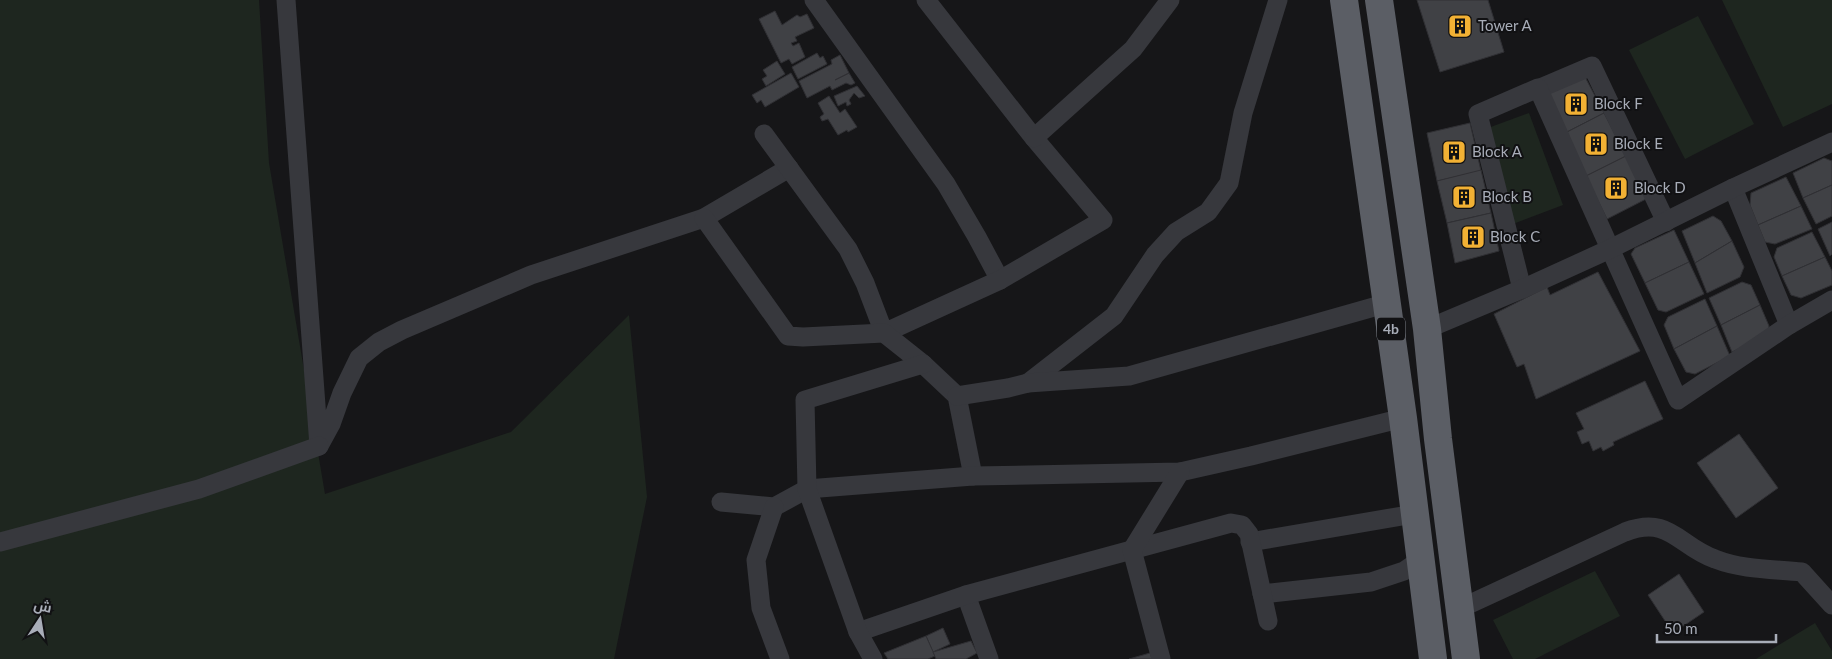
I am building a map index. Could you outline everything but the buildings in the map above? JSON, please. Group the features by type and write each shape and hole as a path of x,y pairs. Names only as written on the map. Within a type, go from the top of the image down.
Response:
{"highway":[{"name":"4b","path":"1344,0 1388,303 1433,659"},
{"name":"4b","path":"1379,0 1426,329 1466,659"}],"street":[{"path":"286,0 319,446"},
{"path":"814,0 946,184 977,236 1000,280"},
{"path":"704,218 788,336 803,337 884,333 1000,280 1103,220 1034,138 926,0"},
{"path":"1034,138 1133,49 1170,0"},
{"path":"1028,383 1114,316 1155,255 1176,232 1208,212 1230,183 1243,113 1278,0"},
{"path":"1522,289 1478,114 1592,66 1666,222"},
{"path":"1538,89 1678,400 1790,325 1832,300"},
{"path":"764,134 848,249 862,276 884,333 923,364 957,396 973,476"},
{"path":"1426,329 1522,289 1610,249 1733,188 1832,142"},
{"path":"0,542 199,489 319,446 331,424 342,393 359,358 379,342 402,330 531,274 704,218 789,168"},
{"path":"1733,188 1790,325"},
{"path":"957,396 1028,383 1129,376 1388,303"},
{"path":"873,659 858,632 807,489 805,400 923,364"},
{"path":"721,502 774,507 807,489 973,476 1180,472 1403,418"},
{"path":"1161,659 1132,550 1180,472"},
{"path":"774,507 756,560 761,608 780,659"},
{"path":"1250,542 1414,514"},
{"path":"858,632 966,595 1231,523 1242,525 1249,534 1268,621"},
{"path":"1459,609 1624,532 1638,527 1651,526 1665,530 1714,559 1752,568 1802,572 1830,599"},
{"path":"1262,594 1371,582 1404,571 1420,560"},
{"path":"966,595 989,659"}],"shaded area":[{"path":"0,0 259,0 269,163 325,494 511,432 629,315 647,497 614,659 0,659"},
{"path":"1722,0 1832,0 1832,104 1783,127"},
{"path":"1698,16 1754,124 1685,159 1629,50"},
{"path":"1529,113 1563,205 1513,224 1488,128"},
{"path":"1595,571 1620,616 1535,659 1513,659 1493,620"},
{"path":"1815,623 1832,651 1832,659 1756,659"}],"place":[{"name":"Tower A","path":"1460,26"},
{"name":"Block F","path":"1576,104"},
{"name":"Block E","path":"1596,144"},
{"name":"Block A","path":"1454,152"},
{"name":"Block D","path":"1616,188"},
{"name":"Block B","path":"1464,197"},
{"name":"Block C","path":"1473,237"}]}
